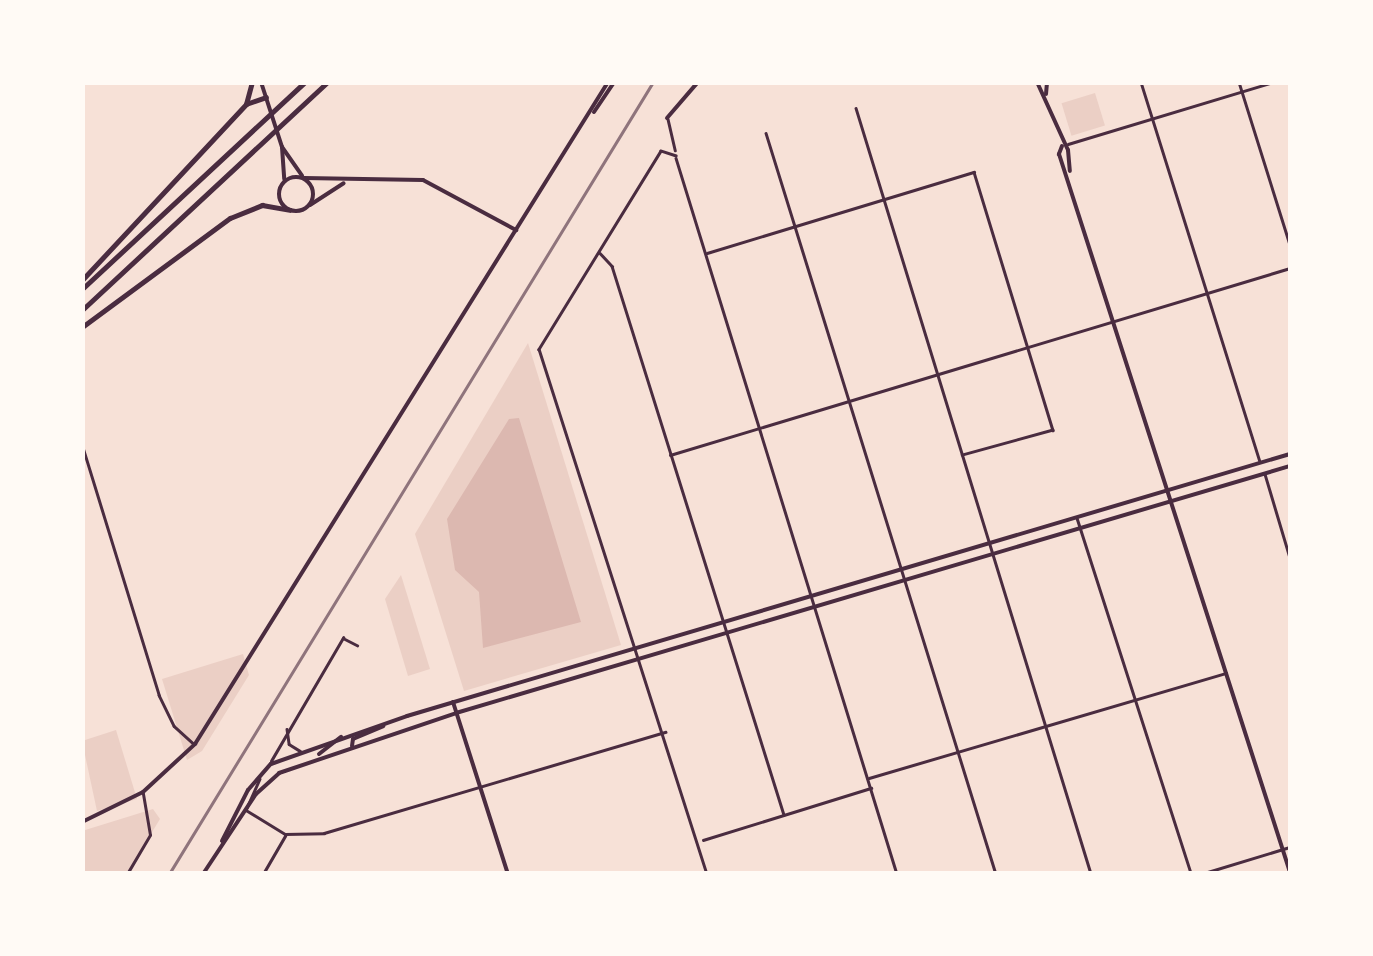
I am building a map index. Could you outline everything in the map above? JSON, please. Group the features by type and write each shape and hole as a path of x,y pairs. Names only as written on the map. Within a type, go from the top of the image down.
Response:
{"highway":[{"path":"82,280 246,104 252,82"},
{"path":"82,289 305,82"},
{"path":"82,310 327,82"},
{"path":"246,104 266,97"},
{"path":"82,328 218,225 257,206 290,210"}],"main road":[{"path":"261,82 282,148 283,182 279,198 290,210 310,205 344,182"},
{"path":"82,822 142,792 195,744 611,82"},
{"path":"667,118 698,82"},
{"path":"1037,82 1046,94 1062,146 1059,154 1070,171 1290,872"},
{"path":"1046,94 1047,82"},
{"path":"282,148 314,190 310,205"},
{"path":"283,182 304,178 344,182 384,175 423,180 516,230"},
{"path":"203,874 264,771 270,764 300,751 452,702 1290,454"},
{"path":"222,841 279,773 315,757 1290,466"},
{"path":"452,702 508,874"},
{"path":"352,746 353,739 391,721"},
{"path":"315,757 341,737"}],"street":[{"path":"1141,82 1260,463"},
{"path":"1240,82 1290,245"},
{"path":"1062,146 1272,82"},
{"path":"856,108 1091,874"},
{"path":"667,118 897,874"},
{"path":"766,133 996,874"},
{"path":"676,156 661,151 539,349 634,648 641,658 702,840 707,872 699,874"},
{"path":"706,253 974,172 1053,430 962,455"},
{"path":"600,253 612,266 784,815"},
{"path":"670,455 1290,268"},
{"path":"82,444 159,695 174,726 195,744"},
{"path":"1264,474 1290,558"},
{"path":"1076,517 1192,874"},
{"path":"270,764 343,638 356,646"},
{"path":"868,779 1227,672"},
{"path":"288,727 289,744 300,751"},
{"path":"264,771 246,810 285,834 348,828 666,731"},
{"path":"702,840 871,788"},
{"path":"127,874 151,831 142,792"},
{"path":"264,874 285,834"},
{"path":"1201,874 1290,847"}],"shaded area":[{"path":"1095,93 1105,126 1071,136 1062,103"},
{"path":"528,343 621,645 464,691 415,534"},
{"path":"519,418 581,622 483,648 479,592 455,570 447,519 509,419"},
{"path":"401,575 430,669 408,676 385,599"},
{"path":"243,654 249,675 202,751 187,760 162,679"},
{"path":"116,730 137,799 97,811 82,741"},
{"path":"153,809 160,819 127,873 83,873 82,831"}],"railway":[{"path":"169,874 653,82"}]}
